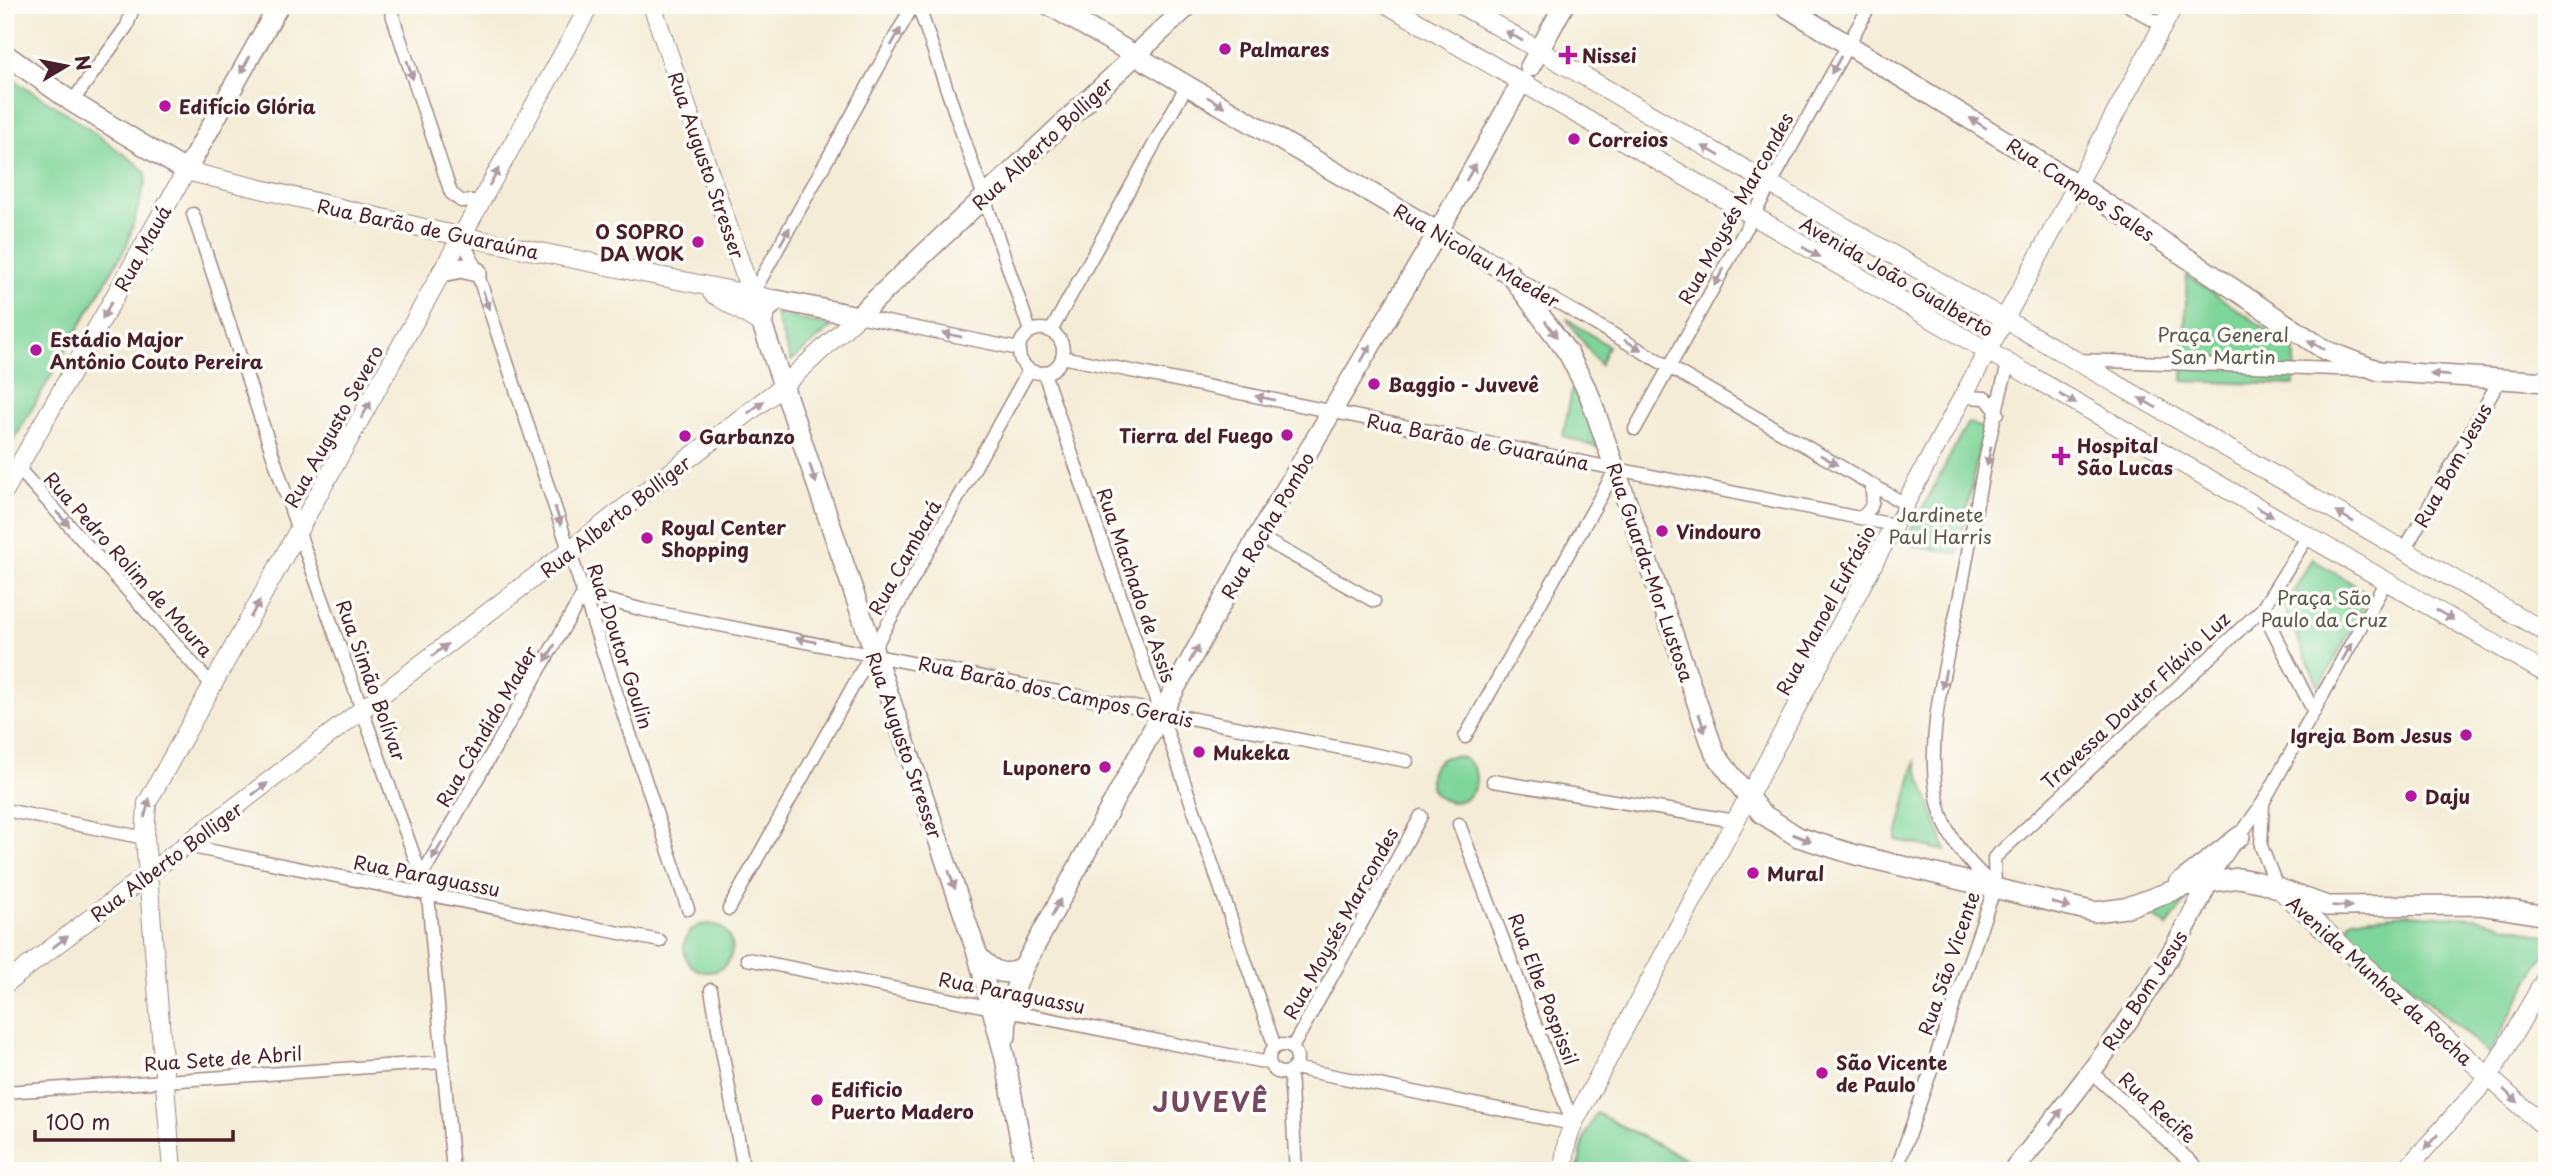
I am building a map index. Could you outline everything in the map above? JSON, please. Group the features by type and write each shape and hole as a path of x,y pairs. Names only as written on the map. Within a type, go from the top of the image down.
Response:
{"main road":[{"name":"Rua Mauá","path":"186,171 279,5"},
{"name":"Rua Nicolau Maeder","path":"1049,5 1510,274"},
{"name":"Rua Alberto Bolliger","path":"858,316 1189,5"},
{"name":"Rua Rocha Pombo","path":"1026,1171 1005,1058 1000,1009 1258,537 1438,232 1564,5"},
{"name":"Rua Campos Sales","path":"1783,5 2078,185 2306,340 2348,361 2379,371 2547,382"},
{"path":"5,54 72,102 186,171"},
{"path":"442,272 462,268 477,272"},
{"name":"Rua Guarda-Mor Lustosa","path":"1510,274 1568,353 1600,421 1707,737 1723,769 1747,799"},
{"path":"762,324 766,310 777,300"},
{"name":"Rua Barão de Guaraúna","path":"777,300 858,316"},
{"name":"Rua Augusto Stresser","path":"762,324 978,956 1000,1009"},
{"path":"1747,799 1775,824 1811,842 1995,887"},
{"path":"2165,892 2240,836"},
{"name":"Avenida Munhoz da Rocha","path":"1995,887 2095,912 2125,908 2165,892 2209,880 2239,878 2277,887"},
{"name":"Rua Bom Jesus","path":"2013,1171 2090,1071 2183,932 2209,880"},
{"path":"2277,887 2297,897 2327,906 2480,905 2547,916"},
{"path":"978,956 1000,973 1014,973 1023,968"}],"street":[{"path":"72,102 127,26 134,5"},
{"path":"389,5 451,193 461,201 481,201"},
{"name":"Rua Augusto Severo","path":"172,1171 145,838 147,803 590,5"},
{"name":"Rua Augusto Stresser","path":"652,5 762,324"},
{"path":"752,295 916,5"},
{"path":"916,5 1030,331"},
{"name":"Avenida João Gualberto","path":"1388,5 1530,67 1770,186 2547,633"},
{"name":"Avenida João Gualberto","path":"1461,5 1530,67 1752,218 2547,674"},
{"name":"Rua Moysés Marcondes","path":"1635,429 1870,5"},
{"path":"2128,5 2163,26"},
{"name":"Rua Manoel Eufrásio","path":"1573,1124 2174,5"},
{"path":"1051,331 1187,85"},
{"name":"Rua Barão de Guaraúna","path":"186,171 462,237 777,300"},
{"name":"Rua Mauá","path":"5,490 186,171"},
{"name":"Rua Simão Bolívar","path":"193,214 299,531 428,895 453,1171"},
{"name":"Rua Doutor Goulin","path":"462,237 477,272 688,909"},
{"name":"Rua Nicolau Maeder","path":"1510,274 1905,505"},
{"name":"Rua Barão de Guaraúna","path":"671,279 722,297 762,324"},
{"path":"831,341 838,325 835,312"},
{"name":"Rua Barão de Guaraúna","path":"858,316 1019,349"},
{"name":"Rua Alberto Bolliger","path":"5,984 783,386 858,316"},
{"path":"1030,331 1051,331 1060,340 1062,357 1056,367 1044,373 1029,370 1021,361 1019,349 1023,338 1030,331"},
{"name":"Rua Barão de Guaraúna","path":"1062,357 1894,525"},
{"path":"2075,360 2379,371"},
{"path":"1995,887 1960,851 1947,830 1938,803 1934,755 1939,709 2008,365"},
{"name":"Rua Cambará","path":"729,909 1029,370"},
{"name":"Rua Machado de Assis","path":"1044,373 1275,1047"},
{"name":"Rua Bom Jesus","path":"2404,551 2500,379"},
{"path":"1964,397 1986,398 1998,413"},
{"name":"Rua Pedro Rolim de Moura","path":"18,468 212,685"},
{"path":"1465,737 1616,469"},
{"path":"1859,518 1871,508 1873,499 1870,484"},
{"name":"Travessa Doutor Flávio Luz","path":"1995,887 1994,858 2262,609 2308,536"},
{"path":"1258,537 1374,601"},
{"name":"Rua Bom Jesus","path":"2209,880 2264,801 2386,581"},
{"name":"Rua Barão dos Campos Gerais","path":"583,594 644,610 873,653 1161,714 1406,761"},
{"name":"Rua Cândido Mader","path":"422,877 583,594"},
{"path":"2262,609 2314,712"},
{"path":"1493,782 1736,821"},
{"name":"Rua Bom Jesus","path":"2264,801 2261,846 2277,887"},
{"path":"5,810 145,838"},
{"name":"Rua Moysés Marcondes","path":"1292,1048 1421,816"},
{"name":"Rua Elbe Pospissil","path":"1459,824 1573,1124"},
{"name":"Rua Paraguassu","path":"187,846 660,941"},
{"name":"Rua São Vicente","path":"1896,1171 1995,887"},
{"name":"Avenida Munhoz da Rocha","path":"2277,887 2547,1129"},
{"name":"Rua Paraguassu","path":"747,958 1269,1063"},
{"path":"2405,1171 2489,1077 2547,976"},
{"path":"711,990 744,1171"},
{"path":"1296,1171 1292,1070 1297,1060 1292,1048 1284,1045 1275,1047 1270,1054 1269,1063 1278,1072 1292,1070 1573,1124 1567,1142 1563,1171"},
{"name":"Rua Sete de Abril","path":"5,1092 443,1062"},
{"name":"Rua Recife","path":"2090,1071 2201,1171"}],"green space":[{"name":"Estádio Major Antônio Couto Pereira","path":"5,75 68,114 137,164 146,173 146,180 127,245 5,455"},
{"name":"Praça General San Martin","path":"2187,275 2295,349 2294,385 2183,381"},
{"path":"775,313 832,327 791,361"},
{"path":"1566,318 1608,346 1600,365"},
{"path":"1573,385 1600,448 1563,436"},
{"name":"Jardinete Paul Harris","path":"1968,422 1983,429 1958,554 1904,543"},
{"name":"Praça São Paulo da Cruz","path":"2312,559 2371,595 2319,687 2284,608"},
{"path":"1453,756 1469,763 1476,779 1469,795 1453,802 1437,795 1430,779 1437,763"},
{"path":"1915,762 1946,851 1896,840"},
{"path":"2187,900 2167,926 2152,915"},
{"path":"2407,914 2476,918 2547,936 2547,949 2489,1054 2348,931 2348,924 2353,919"},
{"path":"708,924 725,931 732,948 725,965 708,972 691,965 684,948 691,931"},
{"path":"1596,1113 1709,1171 1578,1169 1584,1137"}],"place":[{"name":"Palmares","path":"1225,49"},
{"name":"Nissei","path":"1568,55"},
{"name":"Edifício Glória","path":"165,106"},
{"name":"Correios","path":"1574,139"},
{"name":"O SOPRO DA WOK","path":"698,242"},
{"name":"Estádio Major Antônio Couto Pereira","path":"36,350"},
{"name":"Baggio - Juvevê","path":"1374,384"},
{"name":"Tierra del Fuego","path":"1287,435"},
{"name":"Garbanzo","path":"685,436"},
{"name":"Hospital São Lucas","path":"2061,456"},
{"name":"Vindouro","path":"1662,531"},
{"name":"Royal Center Shopping","path":"647,538"},
{"name":"Igreja Bom Jesus","path":"2466,735"},
{"name":"Mukeka","path":"1199,752"},
{"name":"Luponero","path":"1105,767"},
{"name":"Daju","path":"2411,796"},
{"name":"Mural","path":"1753,873"},
{"name":"São Vicente de Paulo","path":"1822,1073"},
{"name":"Edificio Puerto Madero","path":"817,1100"}],"district":[{"name":"JUVEVÊ","path":"1211,1101"}]}
